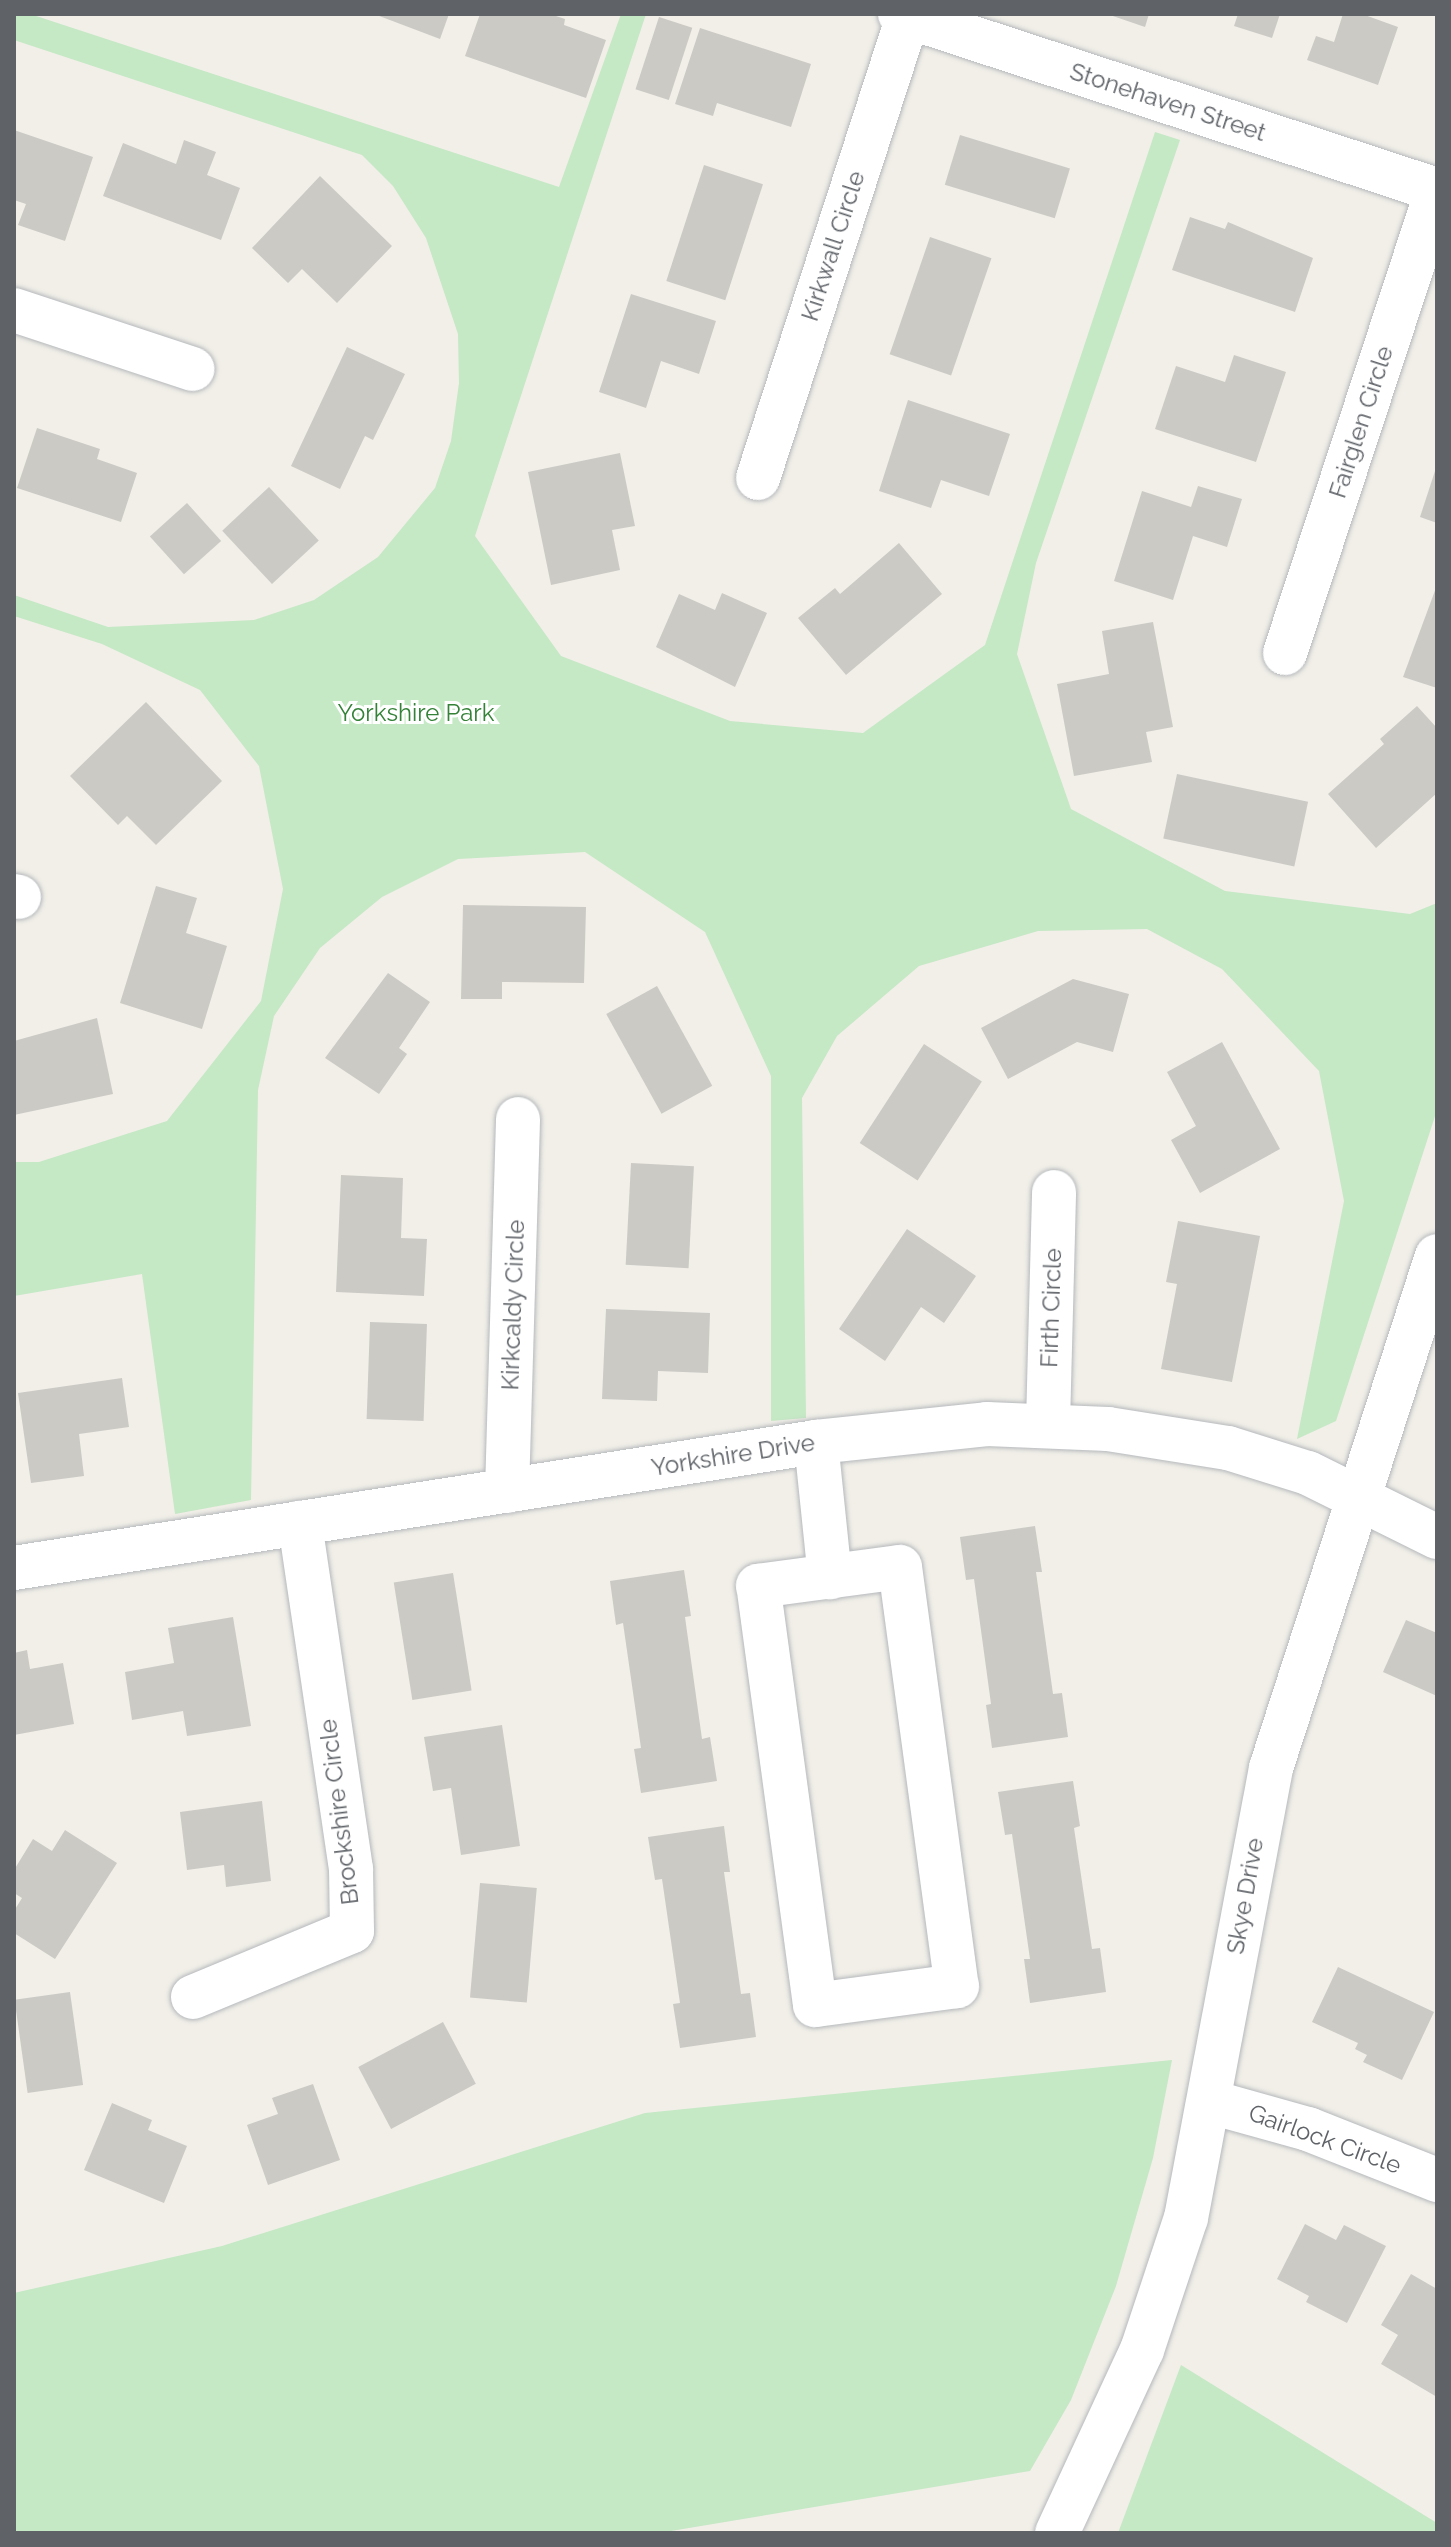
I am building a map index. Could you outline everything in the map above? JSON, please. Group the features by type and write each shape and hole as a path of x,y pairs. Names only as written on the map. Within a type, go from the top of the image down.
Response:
{"street":[{"name":"Stonehaven Street","path":"906,15 1437,190"},
{"name":"Kirkwall Circle","path":"758,478 906,15"},
{"name":"Fairglen Circle","path":"1285,653 1437,190"},
{"path":"14,310 192,369"},
{"name":"Kirkcaldy Circle","path":"507,1491 518,1119"},
{"name":"Firth Circle","path":"1048,1424 1054,1192"},
{"name":"Skye Drive","path":"1057,2533 1116,2411 1158,2305 1186,2218 1211,2102 1271,1768 1437,1256"},
{"name":"Yorkshire Drive","path":"14,1568 816,1442 987,1424 1048,1424 1228,1448 1308,1473 1437,1537"},
{"path":"816,1442 830,1577"},
{"name":"Brockshire Circle","path":"193,1997 352,1931 351,1869 300,1523"},
{"path":"900,1567 957,1986 815,2005 758,1586 830,1577 900,1567"},
{"name":"Gairlock Circle","path":"1211,2102 1308,2129 1437,2180"}],"green space":[{"name":"Yorkshire Park","path":"14,14 30,14 559,187 621,14 646,14 475,536 561,656 730,721 863,733 985,645 1155,132 1180,140 1036,563 1017,654 1071,809 1225,891 1410,914 1437,903 1437,1110 1336,1421 1297,1439 1344,1201 1319,1071 1222,969 1147,929 1038,931 919,966 837,1036 802,1098 806,1418 771,1421 771,1076 705,932 585,852 458,859 382,897 320,948 274,1016 258,1090 251,1500 175,1514 142,1274 14,1296 14,1162 39,1162 167,1121 261,1001 283,889 259,766 200,690 102,644 14,616 14,595 108,627 254,620 314,600 378,557 435,488 451,441 459,383 458,334 426,238 393,186 362,155 14,40"},
{"path":"1172,2060 1153,2158 1116,2286 1071,2400 1030,2471 659,2533 14,2533 14,2293 222,2246 645,2113"},
{"path":"1181,2365 1437,2523 1437,2533 1118,2533"}],"building":[{"path":"374,14 449,14 440,39"},
{"path":"480,14 550,14 565,19 564,25 606,40 586,98 465,56"},
{"path":"1107,14 1149,14 1145,27"},
{"path":"1238,14 1280,14 1272,38 1234,26"},
{"path":"1343,14 1362,14 1398,27 1378,85 1307,60 1316,36 1334,42"},
{"path":"659,17 692,28 669,100 636,89"},
{"path":"700,28 811,64 791,127 717,103 713,116 675,104"},
{"path":"14,130 93,157 65,241 18,225 26,204 14,200"},
{"path":"960,135 1070,169 1055,218 945,185"},
{"path":"184,140 216,152 207,175 240,188 221,240 103,196 123,143 176,164"},
{"path":"704,165 763,184 725,300 666,281"},
{"path":"320,176 392,246 337,303 302,269 288,283 252,248"},
{"path":"1190,217 1225,229 1228,222 1313,258 1295,312 1172,270"},
{"path":"930,237 991,258 951,375 890,354"},
{"path":"631,294 716,321 699,374 661,361 646,408 599,392"},
{"path":"347,347 405,374 373,440 365,436 340,489 291,466"},
{"path":"1234,355 1286,372 1256,462 1155,429 1176,366 1225,382"},
{"path":"908,400 1010,434 989,496 941,480 931,508 879,491"},
{"path":"37,428 100,449 97,459 137,473 121,522 17,488"},
{"path":"620,453 635,526 612,530 620,570 551,585 528,472"},
{"path":"1437,468 1437,523 1420,517"},
{"path":"1198,486 1242,499 1227,547 1193,536 1173,600 1114,581 1142,491 1191,507"},
{"path":"269,487 319,540 272,584 222,531"},
{"path":"187,503 221,541 184,574 150,536"},
{"path":"899,543 942,594 846,675 798,618 835,588 840,594"},
{"path":"1437,585 1437,688 1403,677"},
{"path":"722,593 767,613 735,687 656,647 679,594 715,610"},
{"path":"1153,622 1173,727 1146,732 1152,762 1074,776 1057,684 1109,674 1102,631"},
{"path":"146,702 222,781 156,845 127,816 118,825 70,776"},
{"path":"1417,706 1437,728 1437,793 1376,848 1328,794 1384,744 1380,739"},
{"path":"1177,774 1308,802 1294,866 1163,839"},
{"path":"156,886 197,898 186,933 227,946 202,1029 120,1003"},
{"path":"463,905 586,907 584,983 502,982 502,999 461,999"},
{"path":"388,973 430,1002 399,1048 407,1054 379,1094 325,1058"},
{"path":"1073,979 1129,994 1113,1052 1077,1042 1008,1079 981,1028"},
{"path":"657,986 712,1086 662,1114 606,1014"},
{"path":"97,1018 113,1094 14,1115 14,1041"},
{"path":"1222,1042 1280,1149 1200,1193 1171,1140 1196,1126 1167,1072"},
{"path":"924,1044 982,1082 918,1181 860,1143"},
{"path":"631,1163 694,1166 689,1268 626,1265"},
{"path":"341,1175 403,1178 401,1238 427,1239 424,1296 336,1292"},
{"path":"1178,1221 1260,1236 1232,1382 1161,1369 1177,1284 1166,1282"},
{"path":"907,1229 976,1276 944,1323 921,1307 885,1361 839,1329"},
{"path":"606,1309 710,1313 708,1373 658,1371 657,1401 602,1399"},
{"path":"370,1322 427,1324 424,1421 367,1419"},
{"path":"122,1378 129,1427 79,1434 84,1476 31,1483 18,1393"},
{"path":"1035,1526 1042,1572 1036,1572 1053,1694 1062,1693 1068,1737 992,1748 986,1705 991,1704 974,1579 966,1580 960,1537"},
{"path":"684,1570 691,1616 685,1617 702,1739 710,1737 717,1781 641,1793 634,1749 641,1748 623,1623 616,1625 610,1581"},
{"path":"453,1573 472,1691 412,1700 394,1582"},
{"path":"233,1617 251,1726 187,1736 183,1711 132,1720 125,1672 174,1663 168,1628"},
{"path":"1406,1620 1437,1633 1437,1696 1383,1672"},
{"path":"27,1650 30,1669 63,1663 74,1724 14,1735 14,1653"},
{"path":"502,1725 520,1846 461,1855 451,1788 433,1791 424,1737"},
{"path":"1073,1781 1080,1826 1074,1828 1092,1949 1100,1948 1106,1992 1030,2003 1024,1959 1030,1959 1012,1834 1005,1835 998,1792"},
{"path":"262,1801 271,1881 226,1887 224,1865 187,1870 180,1812"},
{"path":"724,1826 730,1872 724,1872 741,1994 750,1993 756,2037 680,2048 673,2004 680,2003 662,1879 655,1880 648,1837"},
{"path":"65,1830 117,1863 55,1959 14,1933 14,1911 22,1898 14,1893 14,1870 33,1839 52,1851"},
{"path":"480,1883 537,1888 527,2003 470,1998"},
{"path":"1338,1967 1434,2012 1402,2080 1363,2062 1367,2055 1355,2049 1358,2043 1312,2022"},
{"path":"70,1992 83,2085 28,2093 15,2000"},
{"path":"443,2022 476,2084 391,2129 358,2067"},
{"path":"313,2084 340,2160 268,2185 247,2125 278,2114 272,2098"},
{"path":"112,2103 152,2120 148,2130 187,2146 164,2203 84,2170"},
{"path":"1305,2224 1336,2240 1344,2225 1386,2246 1347,2323 1306,2302 1309,2296 1277,2279"},
{"path":"1411,2274 1437,2289 1437,2397 1381,2364 1398,2335 1381,2325"}]}
